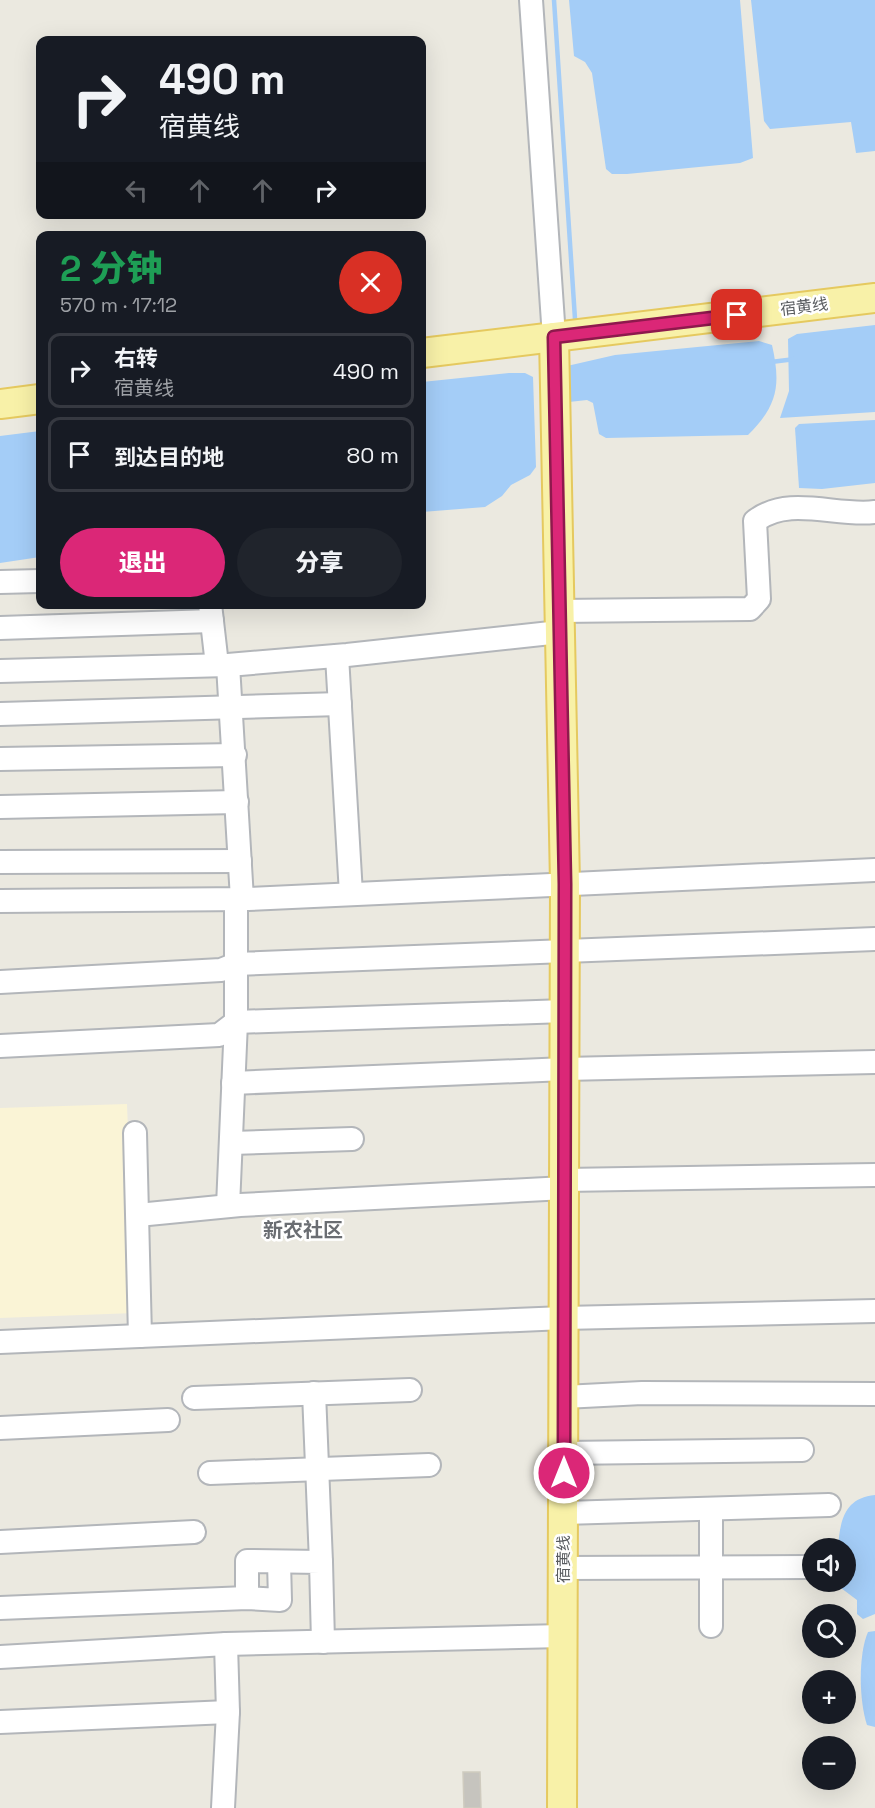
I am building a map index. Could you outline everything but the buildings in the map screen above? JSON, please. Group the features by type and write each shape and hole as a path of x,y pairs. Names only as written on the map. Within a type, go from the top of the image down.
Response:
{"main road":[{"name":"宿黄线","path":"426,353 875,298"},
{"name":"宿黄线","path":"554,337 565,884 562,1808"},
{"path":"0,404 36,400"}],"street":[{"path":"531,0 554,337"},
{"path":"0,671 223,665 337,656 559,621 750,609 759,599 755,521 766,513 787,508 875,512"},
{"path":"0,582 36,581"},
{"path":"0,627 211,613 232,708 240,861 228,1206"},
{"path":"337,656 351,894"},
{"path":"0,714 340,705"},
{"path":"0,759 235,755"},
{"path":"0,807 237,802"},
{"path":"0,862 240,861"},
{"path":"0,901 239,899 875,870"},
{"path":"0,982 221,970 236,964 875,939"},
{"path":"0,1046 219,1035 236,1022 565,1011"},
{"path":"233,1083 565,1069 875,1062"},
{"path":"135,1133 140,1336"},
{"path":"231,1143 352,1139"},
{"path":"138,1215 228,1206 565,1184 875,1175"},
{"path":"0,1342 564,1318 875,1311"},
{"path":"194,1398 410,1390"},
{"path":"314,1392 323,1642"},
{"path":"564,1397 642,1393 875,1394"},
{"path":"0,1428 168,1420"},
{"path":"564,1453 802,1450"},
{"path":"210,1473 429,1465"},
{"path":"564,1513 829,1505"},
{"path":"711,1509 711,1626"},
{"path":"0,1542 194,1532"},
{"path":"247,1598 246,1561 321,1562"},
{"path":"0,1608 247,1598 280,1600 279,1562"},
{"path":"563,1568 802,1567"},
{"path":"0,1657 226,1644 563,1636"},
{"path":"223,1808 228,1712 226,1644"},
{"path":"0,1722 228,1712"}],"shaded area":[{"path":"127,1104 135,1313 0,1318 0,1108"}],"water":[{"path":"569,0 740,0 753,158 740,163 627,174 612,174 606,169 592,73 585,62 574,56"},
{"path":"751,0 875,0 875,151 856,153 851,122 770,129 764,121"},
{"path":"875,325 875,412 780,418 789,391 788,339 797,334"},
{"path":"759,341 772,345 776,372 775,394 766,414 748,435 606,438 599,434 593,403 587,400 569,402 567,366 615,355"},
{"path":"509,373 525,373 533,377 536,467 530,475 511,485 502,496 485,507 426,512 426,382"},
{"path":"875,420 875,483 822,489 799,488 795,428 799,424"},
{"path":"36,432 36,558 0,563 0,436"},
{"path":"875,1495 875,1614 863,1619 857,1614 857,1600 846,1592 856,1592 856,1538 839,1538 846,1512 856,1501"},
{"path":"875,1631 875,1727 867,1725 864,1715 861,1665 868,1632"}],"waterway":[{"path":"554,0 575,319"},
{"path":"771,362 795,359"}],"district":[{"name":"新农社区","path":"303,1230"}],"route":[{"path":"564,1473 565,884 554,337 737,315"}]}
